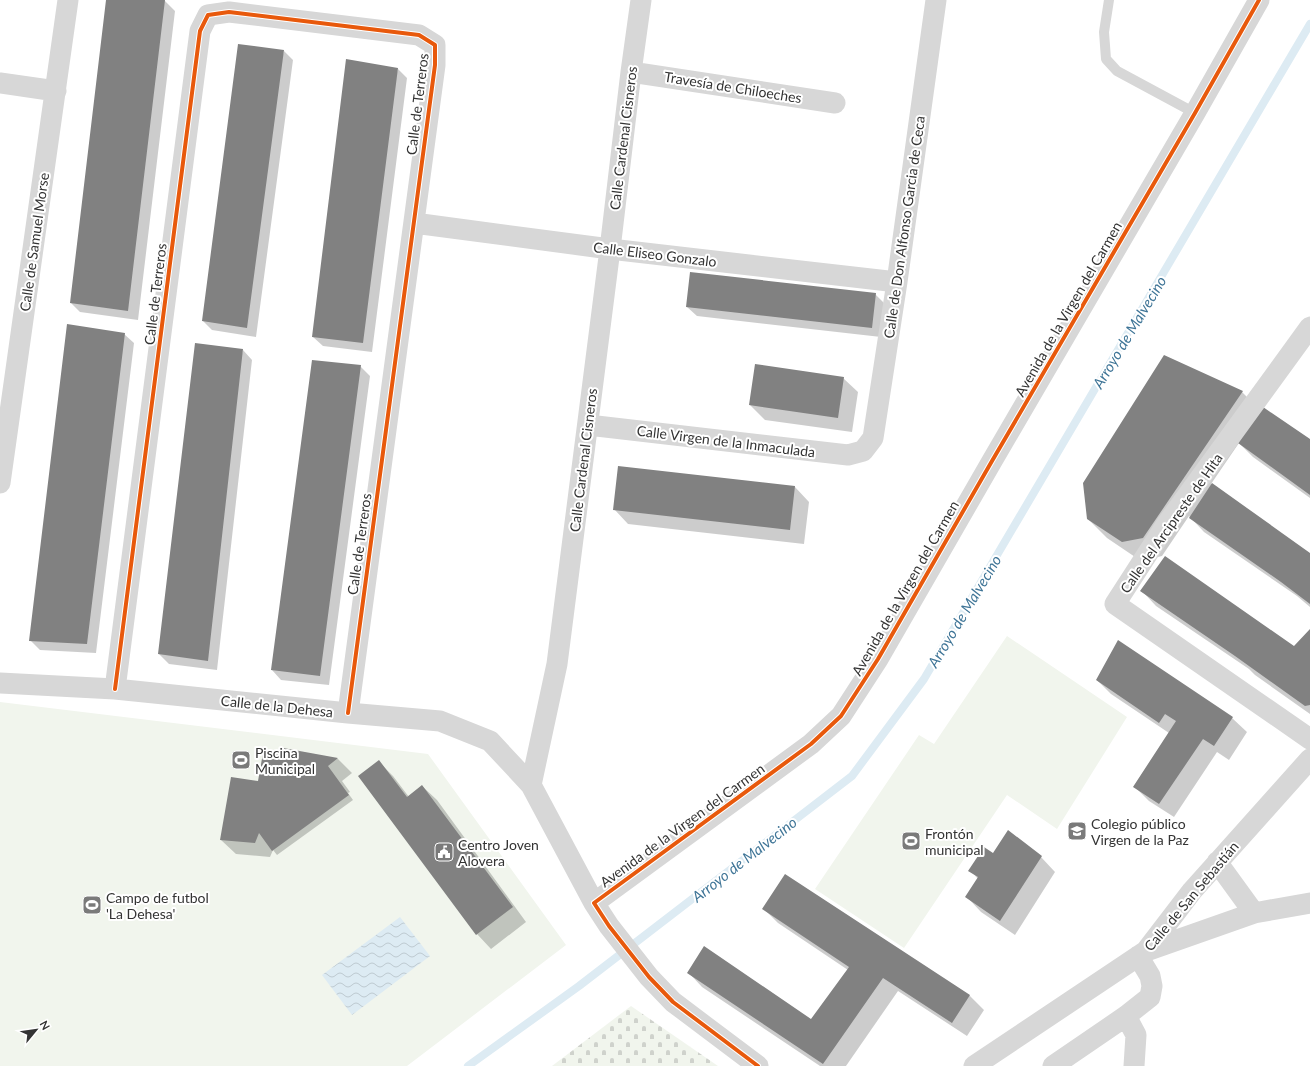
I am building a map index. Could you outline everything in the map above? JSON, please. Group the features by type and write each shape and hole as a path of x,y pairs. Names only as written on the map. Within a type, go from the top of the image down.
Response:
{"street":[{"name":"Calle de Samuel Morse","path":"0,483 68,0"},
{"name":"Calle Cardenal Cisneros","path":"531,785 557,664 641,0"},
{"name":"Calle de Don Alfonso Garcia de Ceca","path":"863,451 873,438 897,282 936,0"},
{"name":"Avenida de la Virgen del Carmen","path":"758,1066 742,1052 673,1002 649,976 609,926 594,903 811,744 841,716 878,659 1259,0"},
{"name":"Calle de Terreros","path":"115,689 200,30 208,16 229,12 418,34 435,45 435,65 348,713"},
{"name":"Travesía de Chiloeches","path":"631,72 835,103"},
{"path":"0,82 56,91"},
{"name":"Calle Eliseo Gonzalo","path":"414,223 610,249 897,282"},
{"name":"Calle del Arcipreste de Hita","path":"1310,327 1166,526 1115,604 1310,739"},
{"name":"Calle Virgen de la Inmaculada","path":"588,425 848,455 863,451"},
{"name":"Calle de la Dehesa","path":"0,683 115,689 440,721 490,741 531,785"},
{"name":"Calle de San Sebastián","path":"974,1066 1142,954 1192,891 1310,759"},
{"path":"531,785 594,903"},
{"path":"1217,862 1254,913"},
{"path":"1053,1066 1126,1016 1150,997 1152,986 1142,954 1254,913 1310,904"},
{"path":"1126,1016 1136,1035 1134,1066"}],"lane":[{"path":"1109,0 1104,32 1106,60 1117,71 1195,113"}],"green space":[{"path":"1007,636 1127,717 1057,829 1007,795 904,948 815,889 919,735 934,744"},
{"path":"0,702 428,754 566,945 407,1066 0,1066"},
{"path":"631,1006 718,1066 552,1066"}],"water":[{"path":"400,917 430,956 352,1015 322,975"}],"building":[{"path":"106,0 165,0 128,311 70,303"},
{"path":"238,44 284,50 247,328 202,321"},
{"path":"346,59 398,68 363,343 312,337"},
{"path":"690,272 876,293 872,328 686,307"},
{"path":"67,324 125,333 87,644 29,641"},
{"path":"195,343 243,349 208,661 158,654"},
{"path":"1164,355 1243,391 1143,538 1122,542 1087,519 1083,483"},
{"path":"312,360 361,365 320,676 271,670"},
{"path":"755,364 844,377 838,418 749,405"},
{"path":"1263,407 1310,439 1310,495 1238,443"},
{"path":"618,466 795,486 790,530 613,510"},
{"path":"1212,483 1310,553 1310,604 1189,518"},
{"path":"1165,556 1294,646 1310,629 1310,705 1305,706 1140,591"},
{"path":"1118,640 1233,717 1214,746 1203,739 1159,804 1133,787 1176,721 1165,714 1159,723 1096,680"},
{"path":"283,748 338,758 328,766 349,795 272,851 259,833 255,843 220,840 231,777 258,781 263,753 282,755"},
{"name":"Centro Joven Alovera","path":"379,760 407,797 422,785 513,907 476,935 358,776"},
{"path":"1008,830 1042,856 1000,921 965,897 978,877 968,871 984,847 993,853"},
{"path":"785,874 970,995 952,1023 883,978 823,1064 687,973 704,946 811,1019 849,967 762,909"}],"waterway":[{"name":"Arroyo de Malvecino","path":"468,1066 579,986 852,776 924,679 1310,24"}],"cycle path":[{"path":"758,1066 673,1002 649,977 609,926 594,903 811,744 841,716 878,659 1259,0"},
{"path":"115,689 200,31 208,15 229,12 419,35 435,45 435,65 348,713"}],"place":[{"name":"Piscina Municipal","path":"241,760"},
{"name":"Colegio público Virgen de la Paz","path":"1077,831"},
{"name":"Frontón municipal","path":"911,841"},
{"name":"Centro Joven Alovera","path":"444,852"},
{"name":"Campo de futbol 'La Dehesa'","path":"92,905"}]}
